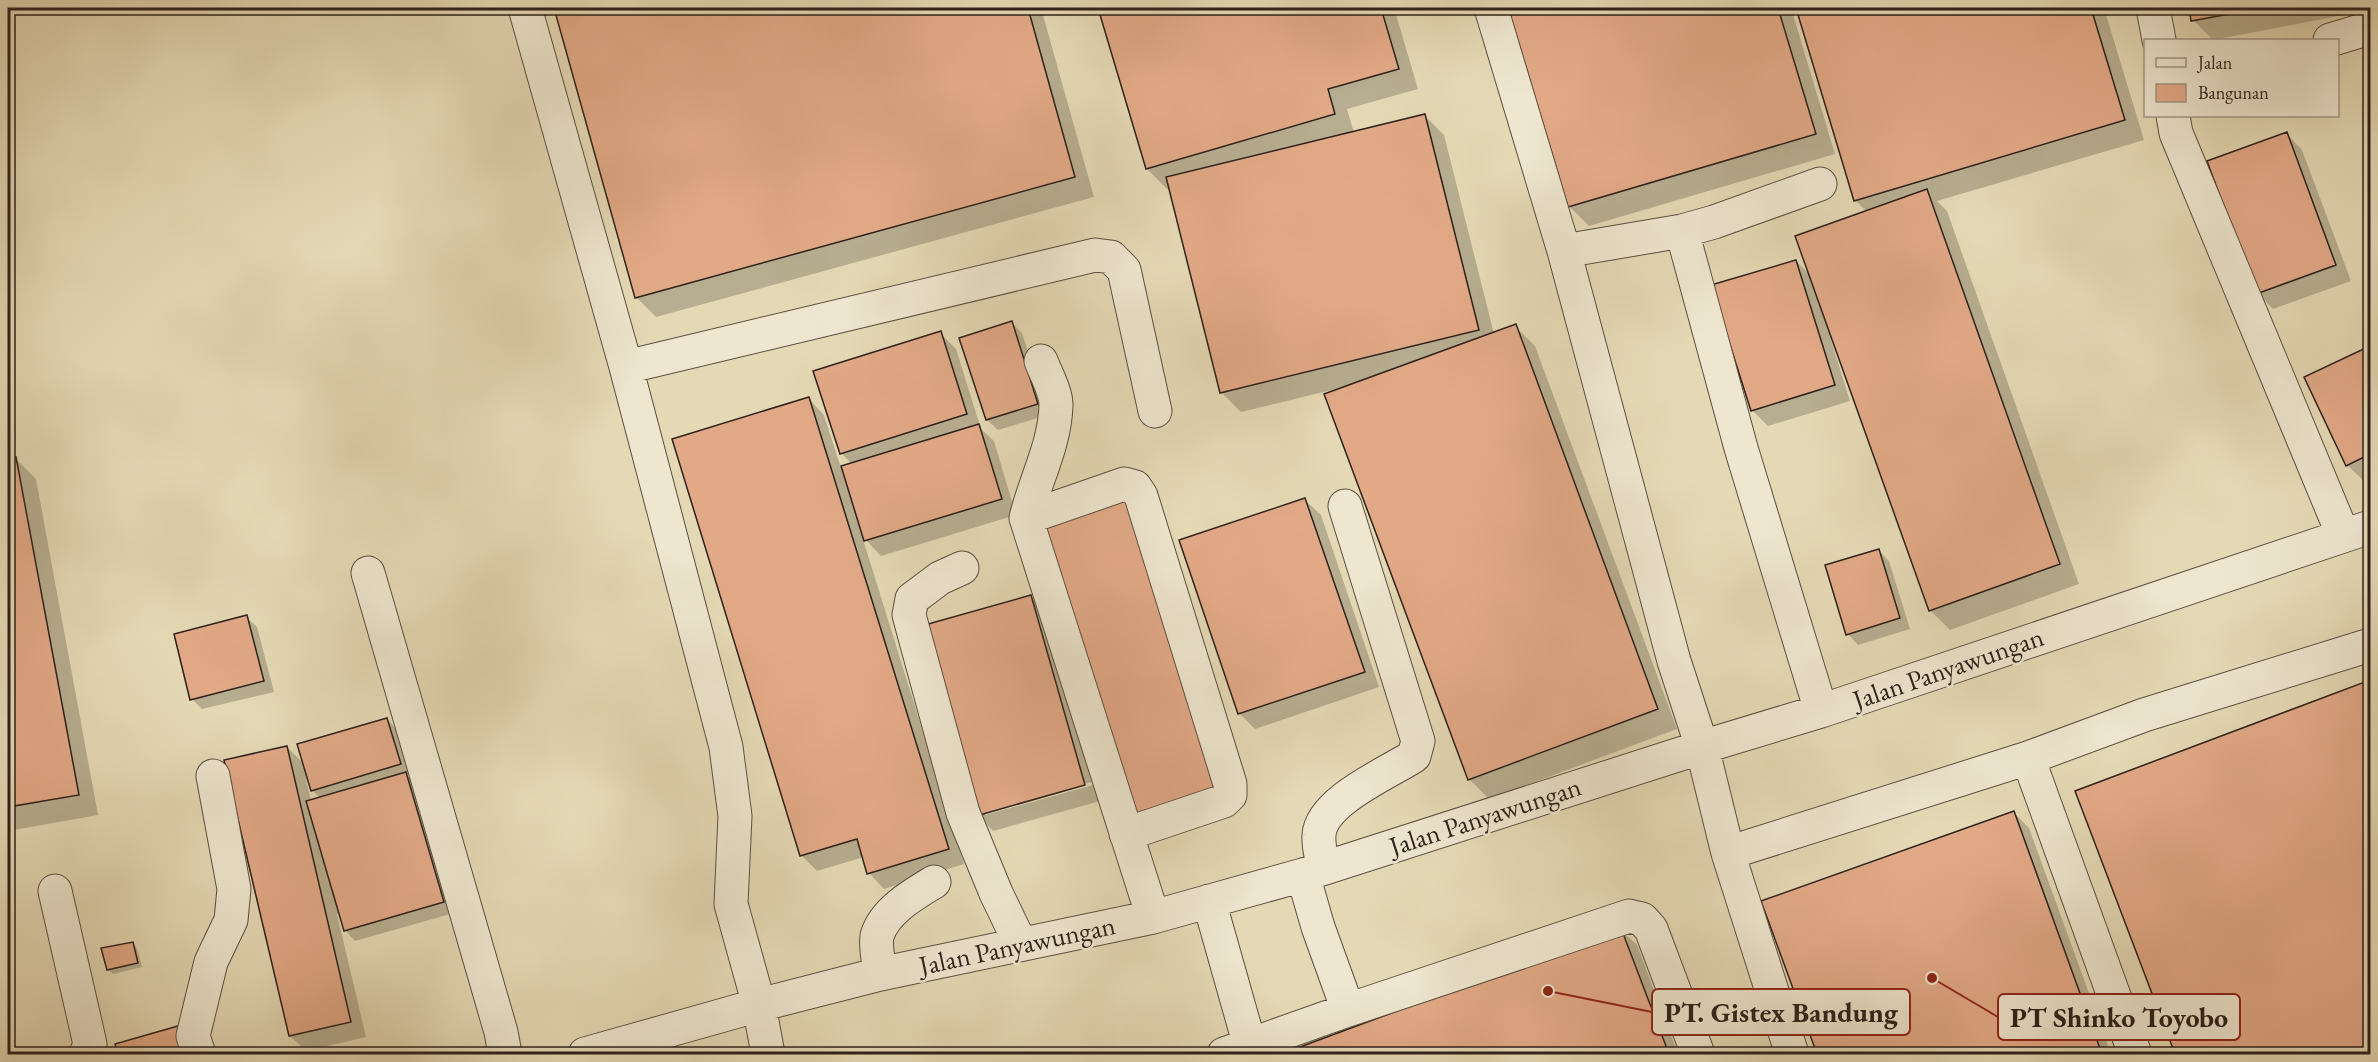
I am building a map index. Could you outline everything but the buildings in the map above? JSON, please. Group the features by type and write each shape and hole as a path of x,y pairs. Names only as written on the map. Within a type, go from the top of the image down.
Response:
{"street":[{"path":"525,8 626,367 726,747 735,816 731,904 759,1005 768,1054"},
{"path":"1491,8 1564,251 1671,649 1701,747 1728,853 1792,1054"},
{"path":"2153,8 2159,39"},
{"path":"2333,39 2370,28"},
{"path":"2173,117 2176,134 2357,531"},
{"path":"1564,251 1682,231 1820,184"},
{"path":"1682,231 1742,447 1821,711"},
{"path":"626,367 1095,255 1112,257 1124,270 1155,411"},
{"path":"1041,361 1056,403 1044,465 1032,493 1026,518 1153,917"},
{"path":"1026,518 1124,484 1135,487 1141,496 1230,784 1230,795 1224,801 1126,834"},
{"path":"1345,506 1418,741 1414,756 1356,790 1326,815 1318,834 1313,872 1318,927 1348,1010"},
{"name":"Jalan Panyawungan","path":"585,1054 880,974 1153,917 1313,872 1701,747 1821,711 2357,531"},
{"path":"962,568 940,578 912,599 909,615 963,813 996,893 1020,943"},
{"path":"368,573 501,1032 505,1054"},
{"path":"1728,853 2028,758 2144,715 2370,645"},
{"path":"2028,758 2135,1054"},
{"path":"199,1054 193,1036 211,962 231,920 234,889 213,776"},
{"path":"880,974 877,937 882,928 907,898 934,882"},
{"path":"55,891 90,1044 86,1054"},
{"path":"1209,901 1237,1050 1629,915 1642,919 1652,929 1698,1054"}],"place":[{"name":"PT Shinko Toyobo","path":"1932,978"},
{"name":"PT. Gistex Bandung","path":"1548,991"}]}
